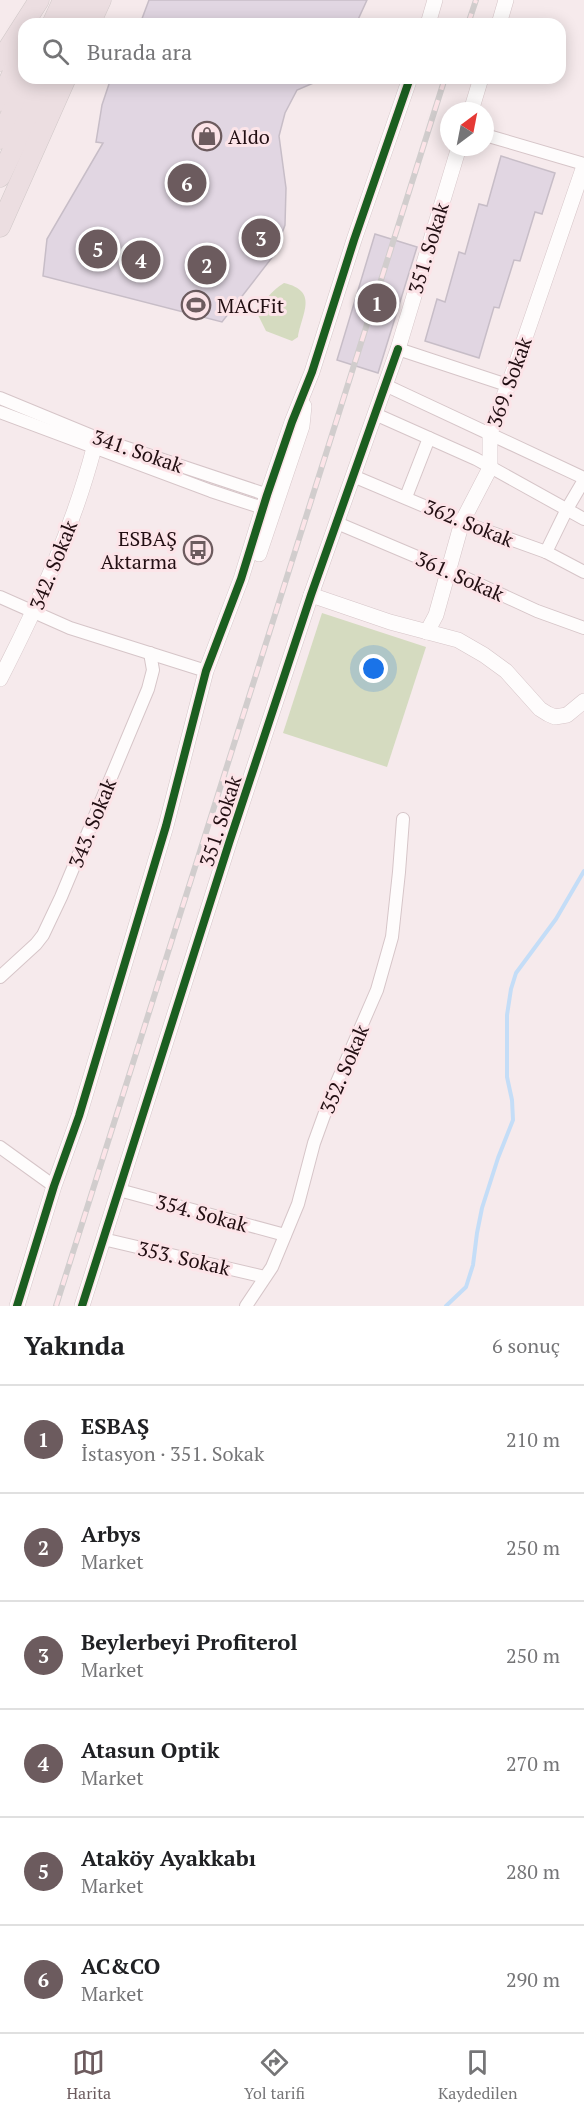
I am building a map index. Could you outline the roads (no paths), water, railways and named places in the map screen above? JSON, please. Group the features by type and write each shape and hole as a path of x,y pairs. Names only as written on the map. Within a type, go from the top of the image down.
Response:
{"highway":[{"path":"27,18 39,0"},
{"path":"36,18 44,0"},
{"path":"55,18 63,0"},
{"path":"75,18 83,0"},
{"path":"93,18 101,0"},
{"path":"0,61 18,33"},
{"path":"0,101 18,60"},
{"path":"0,139 24,84"},
{"path":"0,177 43,84"},
{"path":"0,227 63,84"}],"street":[{"path":"430,18 435,0"},
{"path":"501,18 506,0"},
{"path":"17,1306 54,1186 79,1116 166,826 206,671 271,503 306,388 408,84"},
{"path":"474,102 479,84"},
{"path":"494,138 584,165"},
{"name":"351. Sokak","path":"82,1306 311,595 398,349 456,156"},
{"name":"369. Sokak","path":"427,632 436,615 462,522 490,468 490,433 584,165"},
{"path":"398,349 507,385"},
{"path":"385,385 584,479 546,552"},
{"name":"341. Sokak","path":"0,398 97,438 271,503"},
{"name":"341. Sokak","path":"0,412 94,448 271,503"},
{"path":"375,414 476,459 584,519"},
{"path":"406,497 429,438"},
{"name":"342. Sokak","path":"0,679 34,613 82,493 94,448"},
{"name":"362. Sokak","path":"353,476 462,522 546,552 584,572"},
{"name":"361. Sokak","path":"337,523 537,611 584,628"},
{"path":"311,595 458,640 506,671 540,709 555,717 567,715 584,701"},
{"path":"0,597 70,628 206,671"},
{"name":"343. Sokak","path":"0,977 43,935 61,897 148,689 153,670 150,653"},
{"name":"352. Sokak","path":"246,1306 272,1267 298,1204 317,1133 377,990 392,937 403,819"},
{"path":"0,1147 54,1186"},
{"name":"354. Sokak","path":"119,1190 285,1235"},
{"name":"353. Sokak","path":"104,1239 265,1277"}],"waterway":[{"path":"446,1306 466,1287 473,1265 482,1208 513,1120 507,1077 507,1015 516,973 556,919 584,871"}],"railway":[{"path":"470,18 476,0"},
{"path":"56,1306 443,84"}],"place":[{"name":"Aldo","path":"207,136"},
{"name":"AC&CO","path":"187,183"},
{"name":"Beylerbeyi Profiterol","path":"261,238"},
{"name":"Ataköy Ayakkabı","path":"98,249"},
{"name":"Atasun Optik","path":"141,260"},
{"name":"Arbys","path":"207,265"},
{"name":"ESBAŞ","path":"377,303"},
{"name":"MACFit","path":"196,305"},
{"name":"ESBAŞ Aktarma","path":"198,550"}]}
